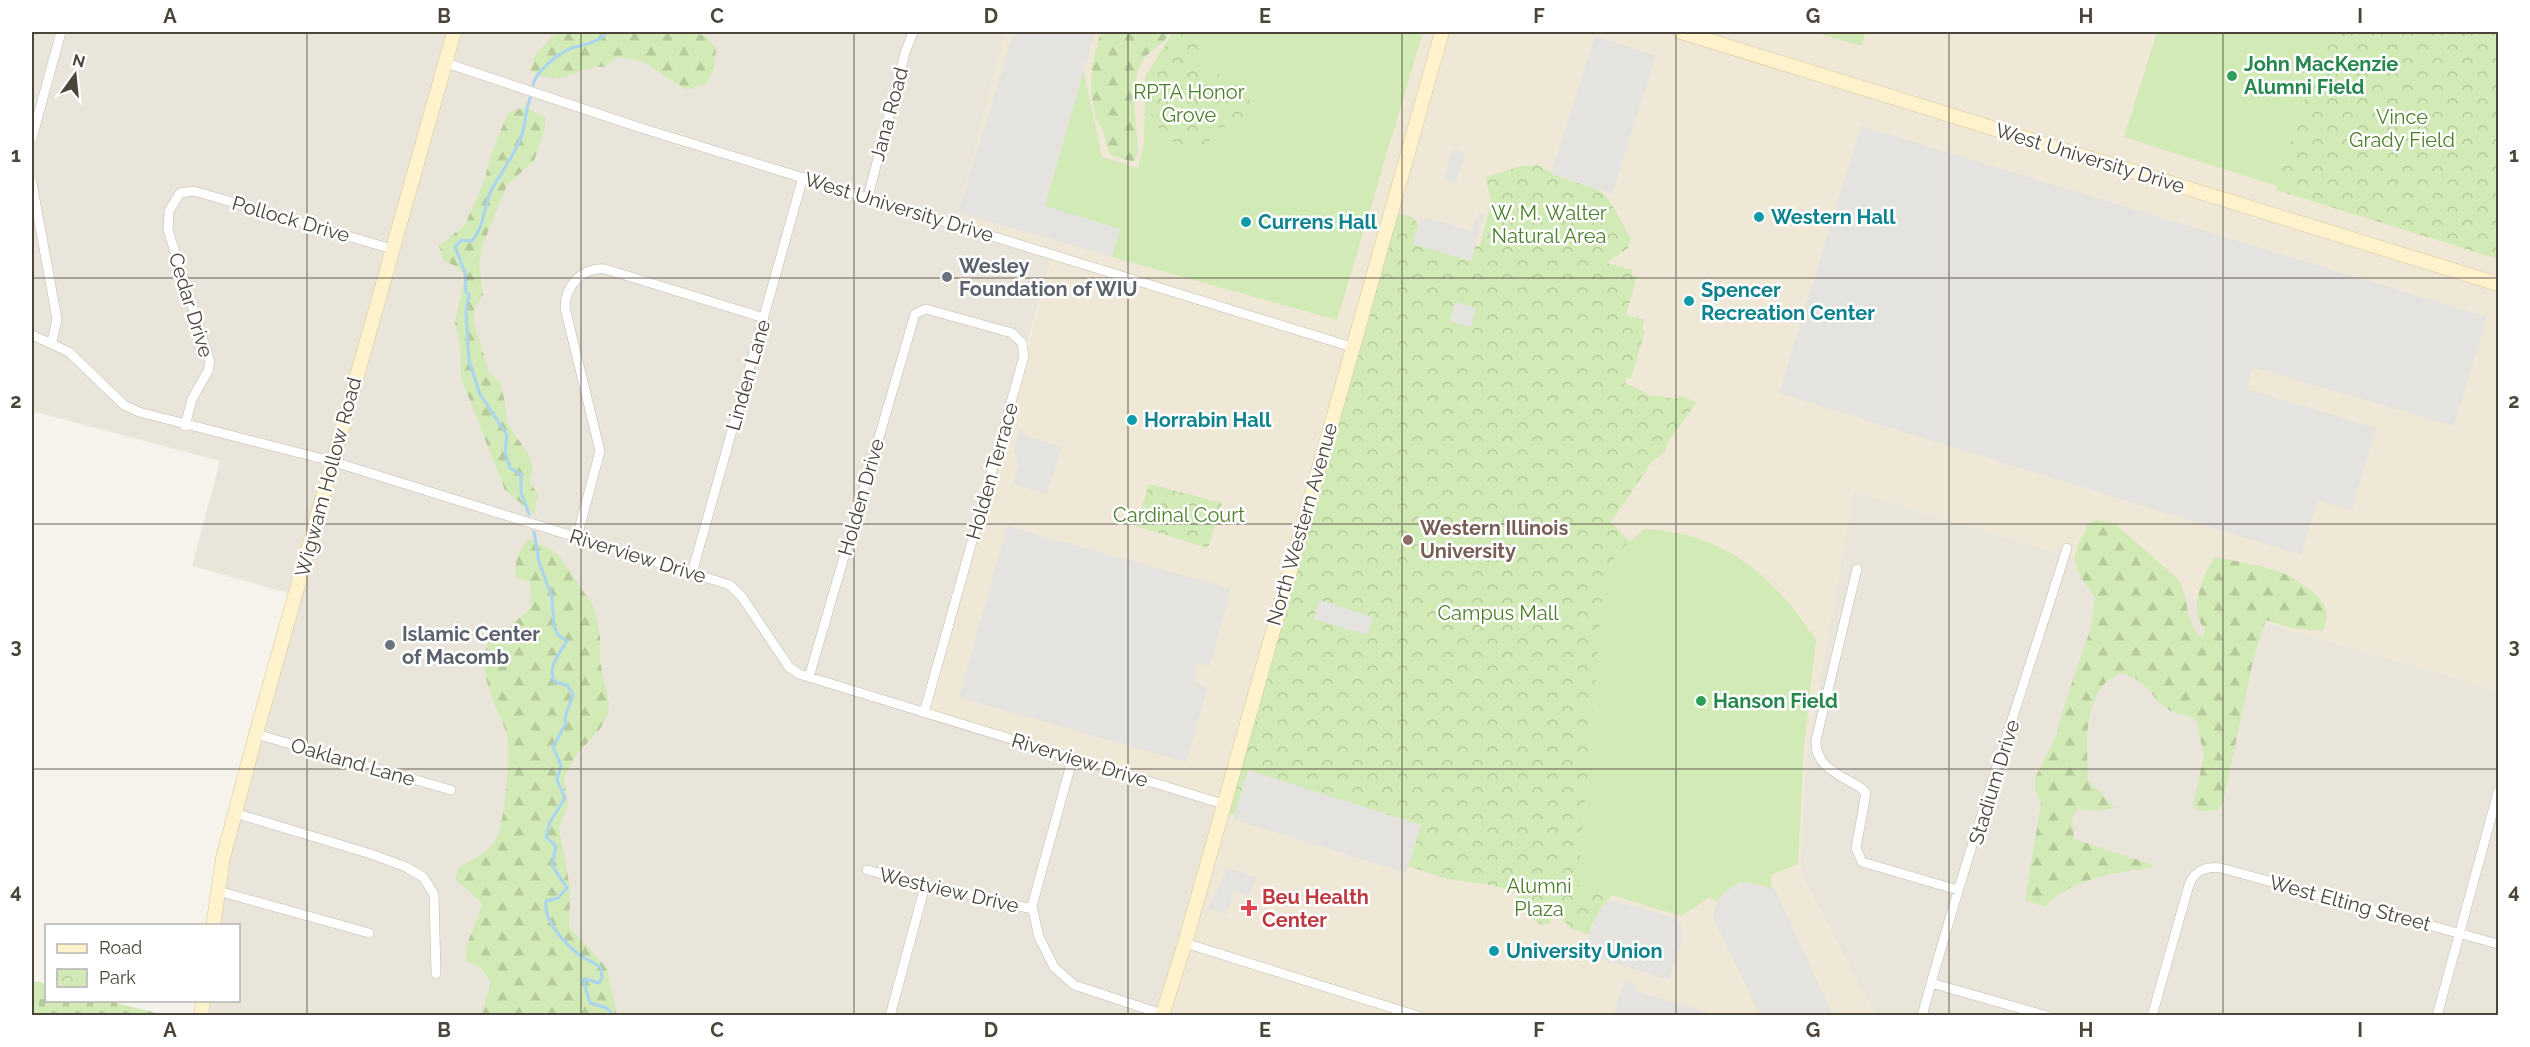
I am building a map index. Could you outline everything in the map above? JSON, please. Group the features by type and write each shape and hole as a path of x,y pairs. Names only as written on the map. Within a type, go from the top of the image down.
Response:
{"street":[{"path":"32,138 61,32"},
{"name":"Wigwam Hollow Road","path":"213,924 235,813 256,734 331,461 454,32"},
{"name":"Jana Road","path":"868,197 913,32"},
{"name":"North Western Avenue","path":"1162,1015 1185,943 1442,32"},
{"name":"West University Drive","path":"1682,32 2499,284"},
{"name":"West University Drive","path":"446,63 640,128 1352,347"},
{"name":"Linden Lane","path":"692,573 803,177"},
{"path":"32,183 57,319 52,342"},
{"name":"Pollock Drive","path":"189,190 392,249"},
{"name":"Cedar Drive","path":"185,426 192,399 210,362 167,224 169,211 177,197 189,190"},
{"path":"577,537 600,451 564,308 566,294 574,282 593,269 605,269 764,318"},
{"name":"Holden Terrace","path":"914,316 920,310 926,309 1012,333 1020,339 1025,351 924,713"},
{"name":"Holden Drive","path":"809,677 914,316"},
{"name":"Riverview Drive","path":"32,334 52,342 76,357 124,405 139,412 185,426 331,461 730,585 737,590 789,667 809,677 1223,804"},
{"name":"Stadium Drive","path":"1922,1016 1958,890 2067,548"},
{"path":"1857,569 1816,740 1817,753 1822,764 1861,788 1866,794 1856,848 1862,862 1958,890"},
{"name":"Oakland Lane","path":"256,734 451,790"},
{"path":"1073,757 1032,909 1034,922 1054,967 1067,980 1085,989 1162,1015"},
{"path":"2437,1016 2499,792"},
{"path":"235,813 371,854 406,867 423,877 434,894 436,974"},
{"name":"West Elting Street","path":"2152,1016 2189,885 2200,870 2221,868 2499,944"},
{"name":"Westview Drive","path":"867,870 925,886 959,891 1032,909"},
{"path":"890,1016 925,886"},
{"path":"218,891 369,933"},
{"path":"1185,943 1418,1016"},
{"path":"1931,983 2047,1016"}],"shaded area":[{"path":"32,32 1005,32 1053,255 1025,351 1223,804 1162,1015 201,1015 203,1002 240,1002 240,924 213,924 218,891 295,595 192,566 220,461 32,411"},
{"name":"Western Illinois University","path":"1005,32 2498,32 2498,690 2270,624 2091,563 1854,491 1806,755 1800,872 1875,1015 1162,1015 1223,804 924,713 1053,256 954,224"},
{"path":"1014,32 1095,32 1045,206 1120,229 1112,257 958,212"},
{"path":"1595,36 1656,56 1612,194 1551,174"},
{"path":"1861,126 2487,317 2454,426 2253,367 2247,389 2376,428 2352,510 2317,500 2301,555 1779,393"},
{"path":"1452,149 1465,153 1456,183 1444,180"},
{"path":"1478,212 1485,214 1471,261 1413,244 1420,219 1426,220 1427,218 1472,231"},
{"path":"1455,302 1476,308 1471,327 1450,321"},
{"path":"1020,427 1026,436 1062,447 1047,494 1013,484 1018,465 1014,451"},
{"path":"1854,491 2091,563 2270,624 2498,690 2498,1015 1875,1015 1800,872 1806,755"},
{"path":"1007,526 1231,589 1210,666 1198,663 1193,682 1208,687 1186,762 959,697"},
{"path":"1319,600 1373,617 1368,635 1314,619"},
{"path":"1248,770 1421,825 1406,873 1233,819"},
{"path":"1228,868 1256,877 1249,896 1234,891 1227,914 1208,908"},
{"path":"1741,882 1766,886 1776,892 1833,1015 1760,1015 1713,917 1722,894"},
{"path":"1614,901 1671,917 1680,922 1683,938 1669,980 1583,953 1600,908 1607,902"},
{"path":"1624,981 1636,984 1634,991 1707,1012 1706,1015 1613,1015"}],"green space":[{"path":"557,32 690,32 706,36 716,49 714,69 706,84 687,90 642,61 617,57 604,67 583,70 560,78 542,76 530,70 536,54"},
{"path":"1101,32 1170,32 1163,42 1144,59 1137,75 1134,103 1138,151 1133,162 1113,156 1108,151 1104,133 1096,118 1091,93 1092,65"},
{"path":"1173,32 1423,32 1337,320 1112,257 1119,229 1044,206 1081,59 1102,157 1138,168 1144,144 1145,77"},
{"name":"RPTA Honor Grove","path":"1182,32 1198,41 1196,63 1225,76 1244,92 1252,105 1252,120 1218,128 1203,151 1181,146 1162,132 1155,123 1148,102 1151,76 1169,42"},
{"path":"1813,32 1866,32 1861,46"},
{"path":"2157,32 2326,32 2277,186 2124,137"},
{"name":"Vince Grady Field","path":"2326,32 2498,32 2498,259 2276,190"},
{"path":"525,107 545,117 545,127 534,161 507,185 483,244 479,264 483,295 474,310 474,323 489,373 500,383 507,423 529,455 533,469 530,482 538,495 534,514 505,490 461,378 460,343 455,323 465,275 457,267 443,260 439,246 465,225 484,181 493,149 508,113"},
{"path":"1537,165 1603,194 1611,203 1631,238 1628,248 1606,263 1633,270 1631,275 1637,276 1626,315 1644,320 1642,330 1645,331 1631,379 1627,377 1625,383 1649,395 1678,399 1680,396 1697,402 1669,440 1665,452 1653,460 1611,522 1630,542 1616,553 1603,587 1578,885 1612,895 1592,924 1589,935 1570,928 1557,912 1550,923 1541,925 1520,908 1517,891 1447,879 1408,866 1421,825 1248,771 1234,815 1221,811 1391,211 1411,217 1419,224 1413,244 1471,261 1475,246 1480,245 1491,203 1486,177 1521,166"},
{"name":"Cardinal Court","path":"1149,484 1222,503 1208,548 1136,526"},
{"path":"2098,520 2114,523 2177,578 2184,592 2191,622 2199,636 2203,637 2205,631 2197,614 2199,591 2216,557 2263,567 2289,576 2319,598 2327,613 2326,622 2322,631 2293,628 2266,620 2254,656 2223,803 2218,810 2197,811 2193,805 2204,756 2196,720 2169,710 2143,684 2130,676 2120,673 2104,684 2092,705 2089,717 2088,780 2115,808 2097,811 2078,809 2072,817 2074,839 2151,864 2153,868 2124,871 2081,883 2055,897 2045,907 2025,900 2041,804 2035,789 2035,778 2056,736 2091,628 2095,598 2077,569 2075,555 2089,523"},
{"name":"Hanson Field","path":"1645,529 1700,539 1724,549 1745,562 1782,596 1816,640 1804,747 1798,864 1771,875 1772,889 1776,892 1716,922 1713,917 1718,902 1710,897 1681,916 1578,885 1603,587 1616,553"},
{"path":"529,539 557,553 594,607 600,636 600,662 609,703 608,714 600,729 576,755 564,778 568,806 559,827 570,888 569,927 607,968 617,1015 481,1015 491,982 480,967 466,961 467,946 482,903 456,880 458,868 483,853 495,841 502,820 508,769 508,740 488,686 486,651 489,638 509,627 531,608 530,582 516,578 516,562"},
{"path":"35,981 45,984 45,1002 112,1002 165,1015 32,1015 32,993"}],"waterway":[{"path":"533,85 541,70 555,57 571,48 598,40 607,32"},
{"path":"529,514 521,492 521,474 510,468 505,452 507,435 480,394 469,361 466,311 469,295 466,292 465,272 455,247 461,240 472,241 476,235 492,189 521,138 530,98"},
{"path":"534,532 539,562 552,597 554,626 558,635 567,641 553,666 553,677 555,682 567,685 573,694 565,718 566,723 553,747 561,765 557,780 565,798 550,822 546,837 556,846 552,865 567,888 558,898 546,901 546,909 552,924 569,946 601,969 602,978 599,983 583,980 590,1003 607,1008 614,1016"}],"place":[{"name":"John MacKenzie Alumni Field","path":"2232,76"},
{"name":"Western Hall","path":"1759,217"},
{"name":"Currens Hall","path":"1246,222"},
{"name":"Wesley Foundation of WIU","path":"947,277"},
{"name":"Spencer Recreation Center","path":"1689,301"},
{"name":"Horrabin Hall","path":"1132,420"},
{"name":"Western Illinois University","path":"1408,540"},
{"name":"Islamic Center of Macomb","path":"390,645"},
{"name":"Hanson Field","path":"1701,701"},
{"name":"Beu Health Center","path":"1249,908"},
{"name":"University Union","path":"1494,951"}],"park label":[{"name":"W. M. Walter Natural Area","path":"1549,224"},
{"name":"Campus Mall","path":"1498,613"},
{"name":"Alumni Plaza","path":"1539,898"}]}
